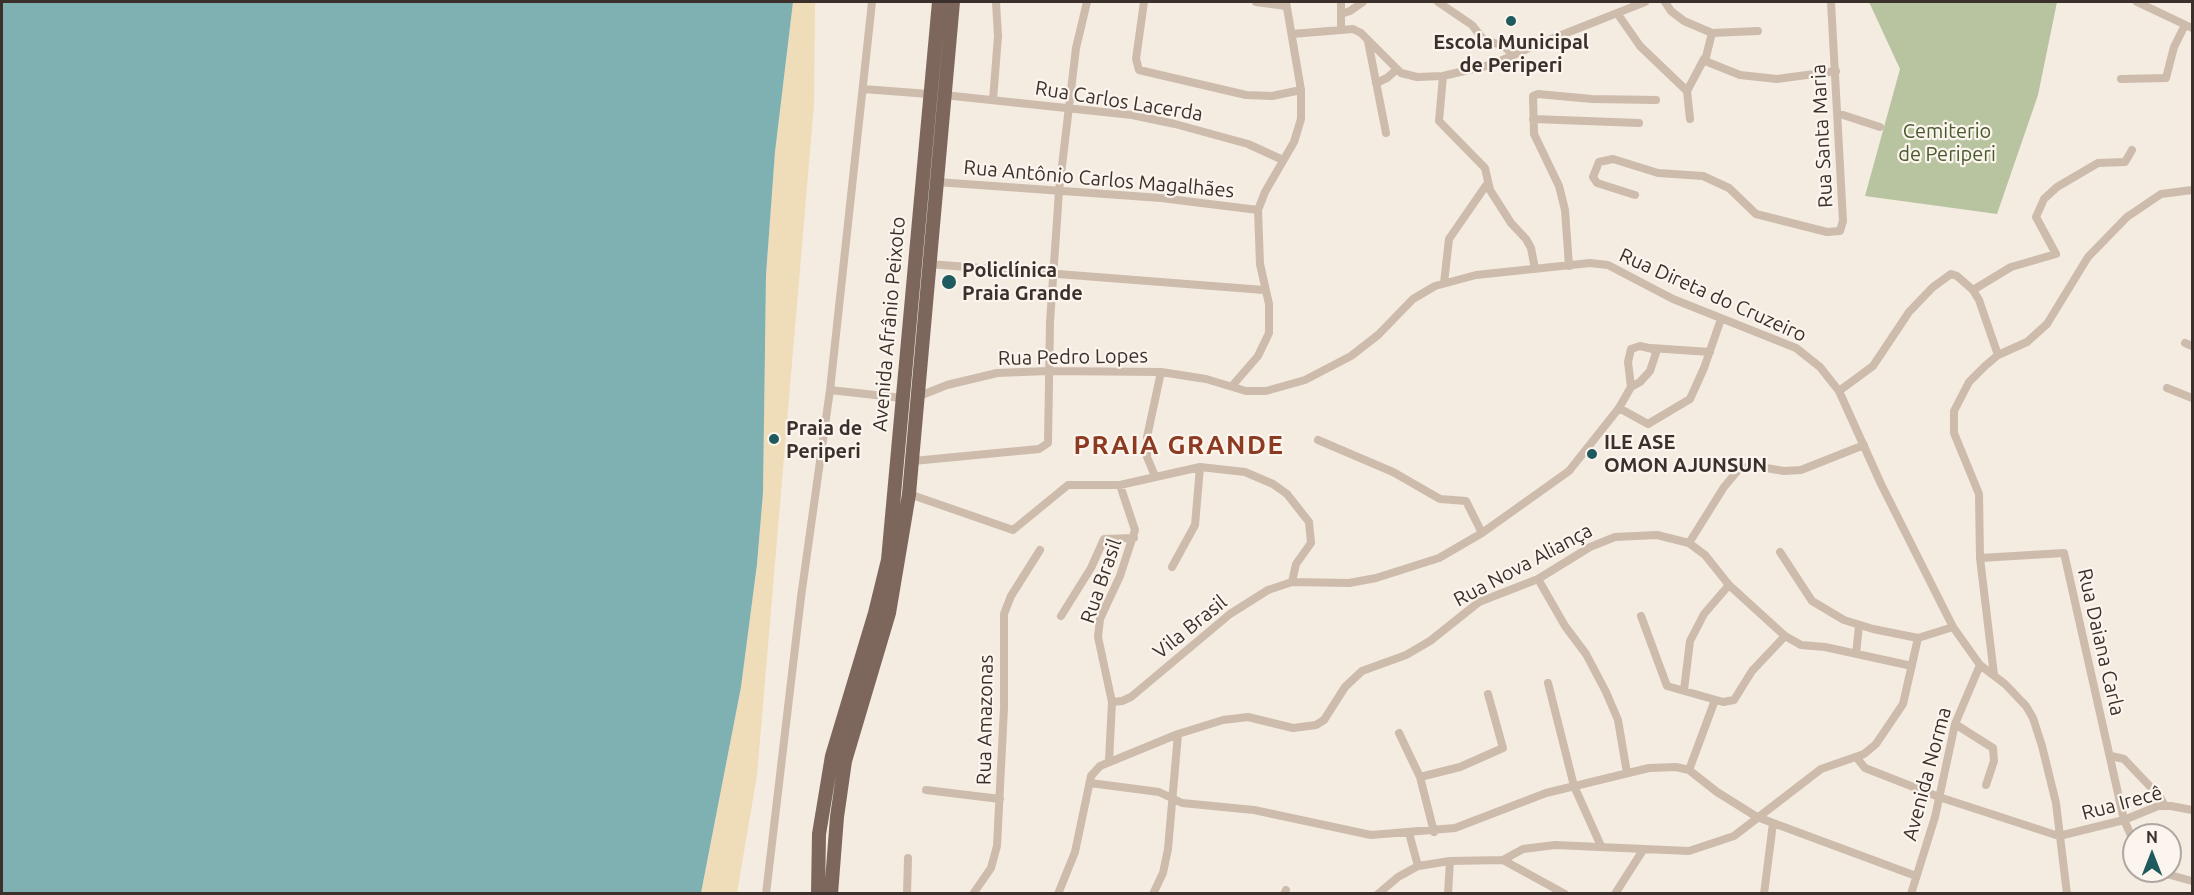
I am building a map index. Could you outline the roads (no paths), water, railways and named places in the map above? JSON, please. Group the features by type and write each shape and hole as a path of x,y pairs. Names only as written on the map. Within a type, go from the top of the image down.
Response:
{"main road":[{"name":"Avenida Afrânio Peixoto","path":"829,893 819,834 832,756 875,613 888,560 939,2"},
{"name":"Avenida Afrânio Peixoto","path":"829,893 845,761 889,613 909,494 954,2"}],"street":[{"path":"766,894 801,597 830,390 872,2"},
{"path":"993,100 998,36 996,2"},
{"path":"913,461 1045,447 1050,439 1048,371 1059,191 1076,48 1087,2"},
{"path":"1144,2 1136,59 1139,70 1246,95 1272,96 1301,90"},
{"path":"1232,386 1258,356 1269,333 1269,304 1264,290 1260,264 1258,210 1299,131 1301,90 1286,4 1256,2"},
{"path":"1341,2 1341,28"},
{"path":"1341,14 1363,2"},
{"path":"1292,34 1341,28 1357,30 1396,70 1417,77 1443,76 1482,68 1645,2"},
{"path":"1665,2 1677,16 1712,33 1758,31"},
{"name":"Rua Santa Maria","path":"1635,195 1597,183 1593,177 1599,162 1613,159 1658,173 1703,176 1729,188 1756,214 1827,232 1840,231 1843,220 1831,2"},
{"path":"2121,79 2166,78 2174,47 2189,26 2138,2"},
{"path":"1444,3 1472,25 1483,39 1503,46 1514,56"},
{"path":"1617,13 1640,46 1687,92"},
{"path":"1690,119 1687,92 1704,59 1712,33"},
{"path":"1368,40 1386,134"},
{"path":"1704,59 1724,70 1757,78 1777,79 1836,71"},
{"path":"1376,83 1387,78 1396,70"},
{"path":"1443,76 1438,121 1485,168 1487,184 1511,223 1526,239 1535,269"},
{"path":"863,89 929,94"},
{"path":"1569,266 1565,210 1559,186 1534,134 1533,97 1536,94 1656,100"},
{"name":"Rua Carlos Lacerda","path":"944,95 1132,116 1215,133 1283,159"},
{"path":"1837,113 1880,127"},
{"path":"1533,119 1639,123"},
{"path":"1973,290 2012,267 2056,254 2036,217 2043,199 2056,187 2098,163 2125,162 2132,150"},
{"name":"Rua Antônio Carlos Magalhães","path":"937,182 1161,198 1258,210"},
{"path":"1444,283 1449,239 1487,184"},
{"path":"1994,675 1980,558 1977,486 1957,443 1952,417 1970,382 1998,355 2020,347 2041,330 2056,313 2088,257 2127,217 2161,194 2193,190"},
{"name":"Rua Direta do Cruzeiro","path":"1232,386 1246,391 1266,391 1305,380 1330,368 1378,335 1413,299 1444,283 1476,275 1596,263 1608,265 1673,299 1776,338 1796,348 1820,367 1839,391 1953,627 1980,665 2016,695 2033,718 2056,803 2067,894"},
{"path":"929,264 1264,290"},
{"path":"1839,391 1873,366 1909,312 1946,276 1957,276 1973,290 1984,311 1998,355"},
{"path":"1619,408 1646,424 1678,409 1690,399 1721,319"},
{"path":"1631,387 1630,352 1637,346 1710,352"},
{"path":"909,494 1013,530 1068,485 1120,484 1200,467 1232,470 1260,477 1287,494 1309,522 1312,537 1309,548 1296,564 1292,582 1349,583 1376,578 1429,562 1454,551 1482,534 1569,471 1619,408 1631,387 1640,382 1650,371 1656,353 1650,348"},
{"name":"Rua Pedro Lopes","path":"917,397 946,385 989,374 1048,371 1161,372 1206,378 1232,386"},
{"path":"1155,476 1147,457 1147,437 1161,372"},
{"path":"2166,388 2193,398"},
{"path":"830,390 902,398"},
{"path":"1318,440 1393,472 1440,499 1466,501 1482,534"},
{"path":"1689,543 1724,487 1740,468 1754,466 1784,471 1801,470 1864,445"},
{"path":"1172,567 1195,525 1200,467"},
{"name":"Rua Brasil","path":"1109,761 1112,702 1100,653 1101,619 1134,538 1134,521 1120,484"},
{"name":"Rua Nova Aliança","path":"1090,783 1094,771 1109,761 1178,734 1238,718 1258,718 1293,728 1316,725 1324,720 1345,687 1362,671 1395,660 1418,648 1479,602 1538,579 1590,547 1615,537 1657,535 1689,543 1706,555 1728,585 1785,636"},
{"path":"1061,616 1091,568 1104,539 1134,538"},
{"name":"Rua Amazonas","path":"972,894 985,878 994,860 1000,799 1004,614 1011,596 1040,550"},
{"path":"1780,552 1812,601 1822,609 1859,626 1918,638 1953,627"},
{"name":"Rua Daiana Carla","path":"1980,558 2064,554 2125,823"},
{"path":"1538,579 1565,626 1586,654 1606,692 1618,720 1627,773"},
{"name":"Vila Brasil","path":"1112,702 1131,697 1230,614 1256,596 1292,582"},
{"path":"1684,690 1690,640 1704,614 1728,585"},
{"path":"1641,616 1665,683 1670,688 1715,700 1731,701 1752,671 1785,636 1801,645 1825,647 1912,666"},
{"path":"1856,654 1859,626"},
{"path":"1503,860 1517,851 1540,846 1600,846 1672,852 1706,848 1734,836 1821,769 1856,757 1876,744 1903,704 1918,638"},
{"name":"Avenida Norma","path":"1911,894 1939,797 1955,723 1980,665"},
{"path":"1548,683 1574,786 1600,846"},
{"path":"1420,777 1460,767 1503,748 1488,694"},
{"path":"1689,770 1715,700"},
{"path":"1955,723 1993,748 1994,761 1986,785"},
{"path":"1399,733 1420,777 1434,831"},
{"path":"1153,894 1166,864 1178,734"},
{"path":"2111,756 2124,759 2160,797 2165,806"},
{"path":"1856,757 1865,768 1939,797 2059,836"},
{"path":"1058,894 1076,852 1090,783 1159,792 1187,804 1254,810 1354,833 1409,833 1434,831 1474,822 1528,799 1662,766 1689,770 1717,792 1757,817 1916,876"},
{"path":"926,790 1000,799"},
{"name":"Rua Irecê","path":"2059,836 2124,820 2165,806 2193,810"},
{"path":"1764,894 1773,823"},
{"path":"1409,833 1418,866"},
{"path":"1615,894 1643,850"},
{"path":"907,894 908,858"},
{"path":"1378,894 1398,877 1418,866 1450,861 1503,860 1565,894"},
{"path":"1448,894 1450,861"}],"water":[{"path":"2,2 793,2 775,152 766,275 763,493 757,564 741,687 701,893 2,893"}],"place":[{"name":"Escola Municipal de Periperi","path":"1511,21"},
{"name":"Policlínica Praia Grande","path":"949,282"},
{"name":"Praia de Periperi","path":"774,439"},
{"name":"ILE ASE OMON AJUNSUN","path":"1592,454"}],"district":[{"name":"PRAIA GRANDE","path":"1179,445"}],"park label":[{"name":"Cemiterio de Periperi","path":"1947,142"}]}
